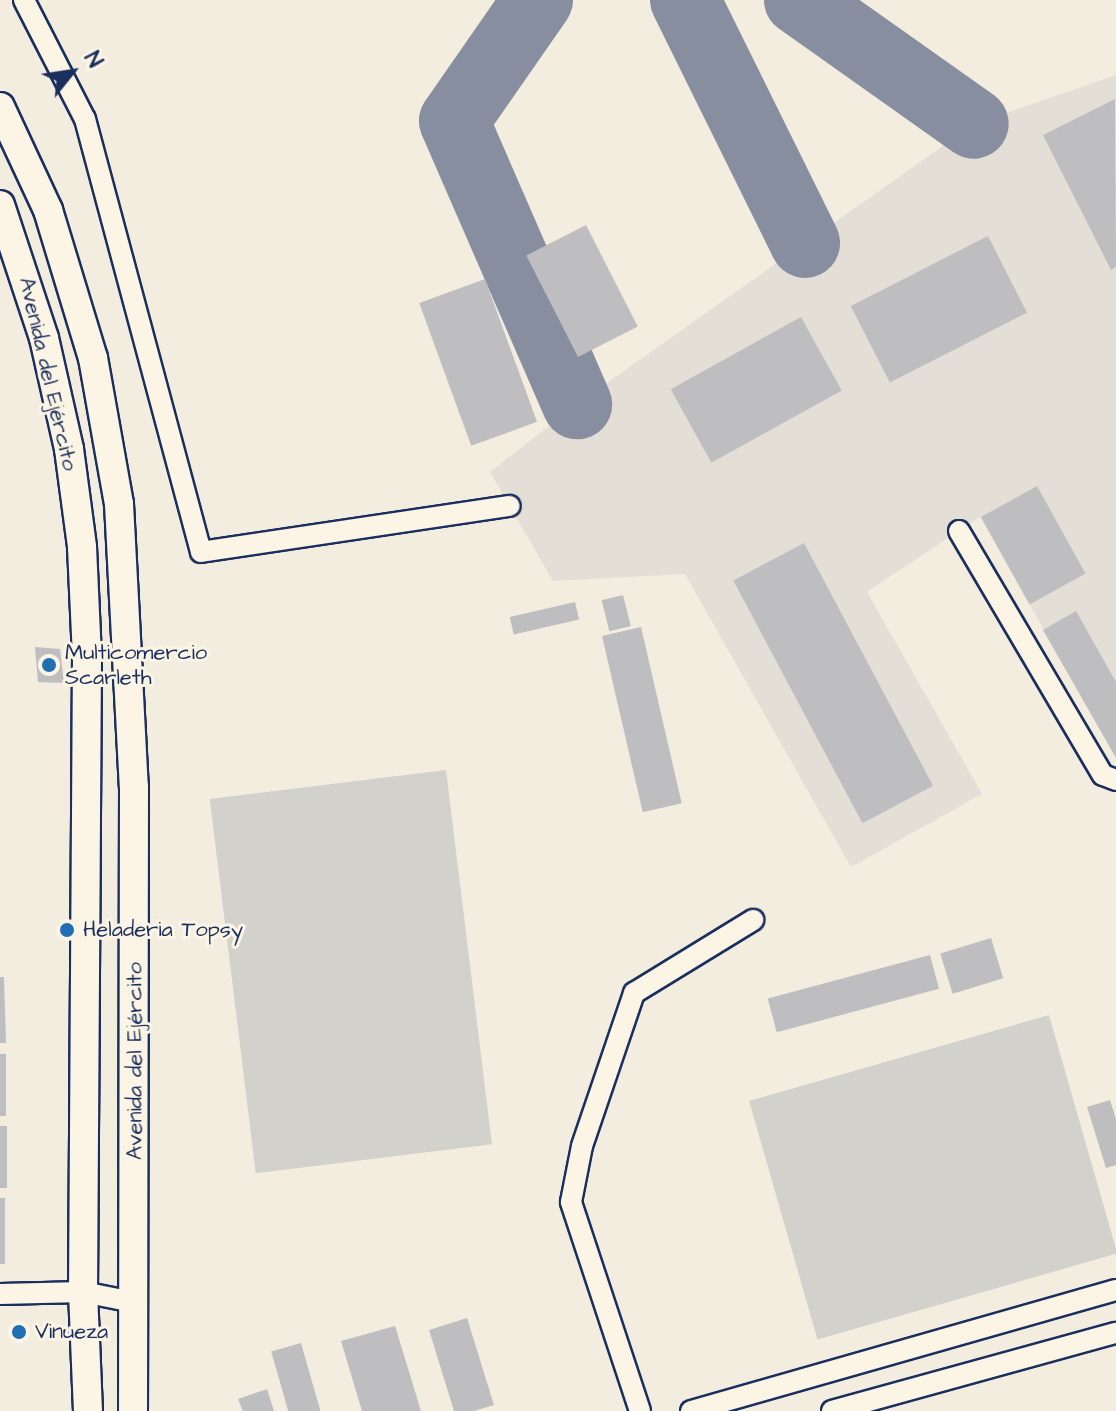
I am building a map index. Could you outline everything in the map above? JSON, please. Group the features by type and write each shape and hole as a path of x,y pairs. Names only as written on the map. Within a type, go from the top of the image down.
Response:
{"main road":[{"name":"Avenida del Ejército","path":"0,107 48,210 93,358 119,504 134,787 133,1411"},
{"name":"Avenida del Ejército","path":"0,205 44,338 69,449 82,547 87,656 83,1292 88,1411"}],"street":[{"path":"24,0 85,119 201,552 510,506"},
{"path":"959,531 1103,775 1116,780"},
{"path":"640,1411 571,1202 582,1146 634,993 753,920"},
{"path":"691,1411 1116,1290"},
{"path":"0,1294 83,1292 133,1302"},
{"path":"832,1411 861,1406 1116,1333"}],"shaded area":[{"path":"1116,75 1116,757 980,517 867,592 982,794 851,867 685,574 553,581 490,472 577,404 974,124"},
{"path":"446,770 492,1144 256,1173 210,799"},
{"path":"1049,1015 1116,1254 817,1339 749,1101"}],"building":[{"path":"1115,99 1116,267 1111,270 1043,135"},
{"path":"586,225 638,327 578,357 526,255"},
{"path":"988,236 1027,313 890,383 851,306"},
{"path":"485,279 537,422 471,446 419,303"},
{"path":"801,317 842,390 711,463 671,389"},
{"path":"1037,486 1085,573 1030,604 981,517"},
{"path":"804,543 933,786 862,823 733,581"},
{"path":"623,595 631,626 609,631 602,600"},
{"path":"575,602 579,620 514,635 510,617"},
{"path":"1076,611 1116,682 1116,758 1043,630"},
{"path":"641,627 682,803 643,812 602,636"},
{"name":"Multicomercio Scarleth","path":"35,647 60,649 64,683 38,682"},
{"path":"991,938 1003,978 953,994 940,953"},
{"path":"930,955 939,989 777,1032 768,998"},
{"path":"0,977 4,977 6,1043 0,1043"},
{"path":"0,1054 6,1054 6,1116 0,1116"},
{"path":"1110,1100 1116,1119 1116,1165 1106,1168 1087,1107"},
{"path":"0,1126 7,1126 7,1188 0,1188"},
{"path":"0,1198 5,1198 5,1264 0,1264"},
{"path":"467,1318 494,1405 474,1411 454,1411 429,1330"},
{"path":"395,1326 421,1411 362,1411 341,1341"},
{"path":"301,1343 320,1411 288,1411 271,1352"},
{"path":"267,1389 274,1411 243,1411 238,1399"}],"taxiway":[{"path":"538,0 454,121 577,404"},
{"path":"685,0 805,243"},
{"path":"799,0 974,124"}],"place":[{"name":"Multicomercio Scarleth","path":"49,665"},
{"name":"Heladeria Topsy","path":"67,930"},
{"name":"Vinueza","path":"19,1332"}]}
